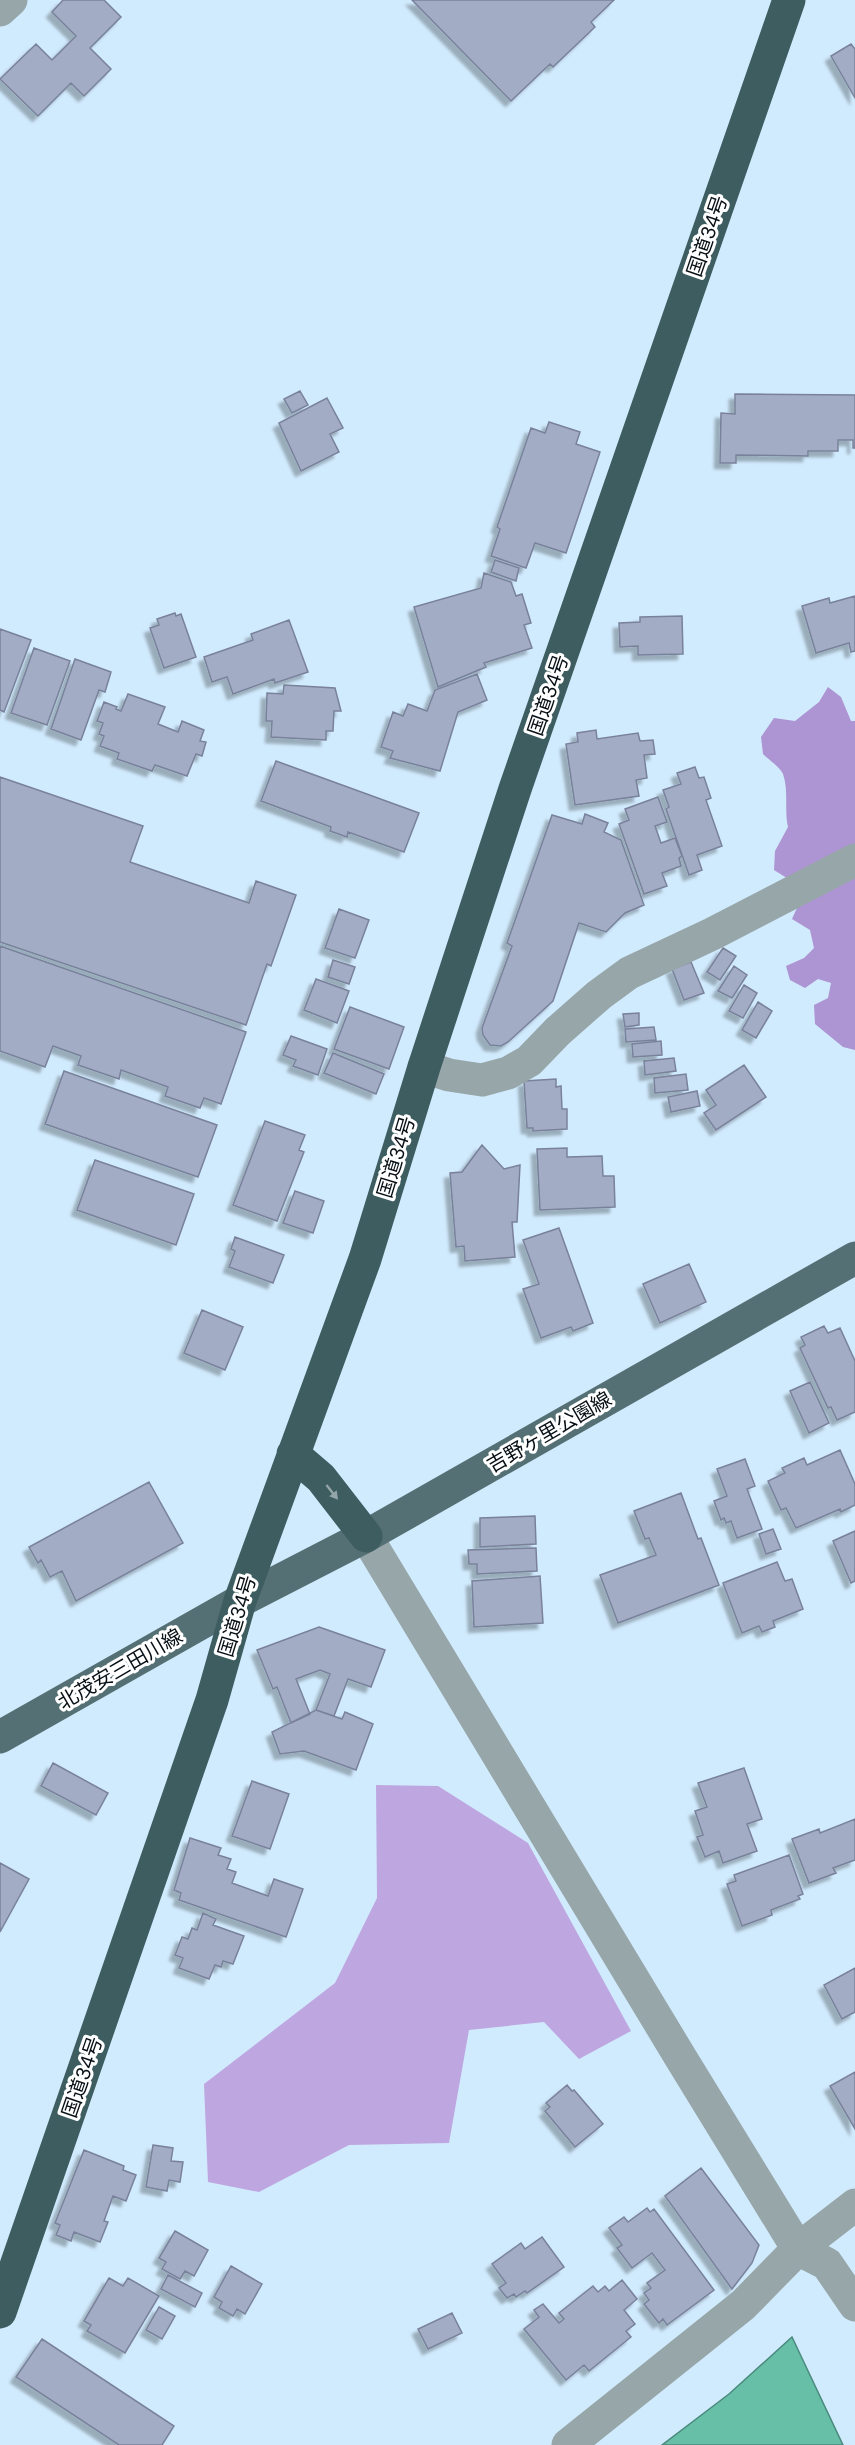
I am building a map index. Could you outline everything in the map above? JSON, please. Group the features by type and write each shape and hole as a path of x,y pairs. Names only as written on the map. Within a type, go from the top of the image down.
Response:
{"highway":[{"name":"国道34号","path":"0,2313 212,1700 240,1601 365,1258 424,1067 515,789 789,0"},
{"path":"293,1454 321,1478 366,1536"}],"main road":[{"name":"吉野ヶ里公園線","path":"240,1601 366,1536 855,1258"},
{"name":"北茂安三田川線","path":"0,1737 240,1601"}],"street":[{"path":"0,10 11,0"},
{"path":"424,1067 449,1075 482,1080 508,1073 529,1061 591,1002 629,973 855,860"},
{"path":"366,1536 798,2249 827,2264 855,2305"},
{"path":"568,2445 743,2305 798,2249 855,2205"}],"shaded area":[{"path":"828,687 841,697 851,721 855,721 855,1050 843,1047 815,1024 814,1005 828,998 831,983 818,979 805,988 790,980 786,966 804,958 814,948 810,930 792,919 801,899 790,880 774,870 775,851 788,827 786,787 782,771 763,754 761,737 774,718 795,721 819,702"},
{"path":"376,1785 438,1786 528,1843 631,2031 579,2059 544,2022 469,2030 449,2143 349,2145 259,2192 208,2182 204,2084 335,1983 377,1898"},
{"path":"792,2337 843,2445 662,2445 729,2394"}],"building":[{"path":"63,0 104,0 121,17 90,48 111,69 84,96 71,83 38,116 0,79 36,44 52,60 76,36 52,12"},
{"path":"412,0 614,0 591,22 595,27 553,67 550,64 511,101"},
{"path":"851,44 855,49 855,98 831,56"},
{"path":"300,391 308,405 292,413 284,399"},
{"path":"735,394 855,395 855,448 853,448 853,440 838,440 838,451 808,451 808,456 736,455 736,463 720,463 721,413 735,414"},
{"path":"327,398 343,428 330,434 339,452 301,471 279,423"},
{"path":"549,422 580,432 576,444 600,452 566,553 535,543 526,568 491,556 500,529 497,527 531,428 545,433"},
{"path":"495,560 519,568 516,581 491,572"},
{"path":"484,573 511,582 516,596 522,594 531,623 524,625 532,648 484,663 486,667 438,687 414,607 481,588"},
{"path":"855,596 855,651 851,652 849,643 816,653 802,606 829,598 830,603"},
{"path":"175,613 176,616 181,614 196,657 164,668 150,628 159,625 157,619"},
{"path":"682,616 683,654 638,655 638,646 620,647 619,623 640,622 640,617"},
{"path":"289,620 308,672 275,683 274,679 233,694 227,677 212,682 204,657 253,640 251,634"},
{"path":"0,629 31,640 4,712 0,710"},
{"path":"34,648 70,661 47,725 11,713"},
{"path":"75,659 111,672 105,692 99,690 81,740 51,729"},
{"path":"477,674 487,700 458,712 440,771 390,758 393,751 381,747 393,712 403,716 408,704 427,711 435,690"},
{"path":"284,685 335,688 341,711 334,711 333,731 326,731 326,740 271,737 272,721 266,721 267,693 283,694"},
{"path":"128,694 165,707 158,724 178,732 182,721 204,730 200,741 206,742 202,756 196,754 187,776 155,765 152,771 117,759 119,753 100,746 104,736 99,734 103,723 97,721 104,702 121,711"},
{"path":"596,730 597,739 638,733 640,741 653,740 655,754 644,755 647,778 636,780 639,796 575,805 566,744 578,742 577,733"},
{"path":"276,761 419,813 404,852 348,832 347,837 330,831 331,827 261,801"},
{"path":"695,767 699,778 704,777 711,798 706,800 722,846 697,855 702,870 689,875 666,809 669,807 663,790 681,784 677,773"},
{"path":"0,777 143,826 130,862 249,903 256,881 296,895 271,966 267,964 246,1025 0,942"},
{"path":"658,797 667,822 655,826 661,843 675,838 682,856 679,858 681,866 662,873 667,886 644,894 619,824 629,820 625,809"},
{"path":"585,814 608,823 604,832 621,840 644,905 625,913 606,932 579,923 553,1001 508,1042 501,1046 490,1045 483,1035 482,1028 512,946 507,943 552,815 582,824"},
{"path":"339,909 369,920 355,958 325,948"},
{"path":"0,946 246,1032 221,1104 204,1098 200,1108 165,1096 168,1087 121,1070 119,1079 78,1065 81,1056 53,1046 45,1067 0,1051"},
{"path":"723,948 736,956 720,980 707,972"},
{"path":"333,960 355,967 349,984 328,977"},
{"path":"691,962 704,993 684,1000 672,969"},
{"path":"734,966 747,975 732,998 718,991"},
{"path":"316,979 349,991 337,1023 304,1010"},
{"path":"744,985 757,993 743,1018 729,1011"},
{"path":"758,1002 772,1011 756,1038 742,1030"},
{"path":"350,1007 404,1027 389,1069 334,1049"},
{"path":"639,1013 639,1025 625,1027 623,1014"},
{"path":"654,1027 656,1040 626,1042 625,1029"},
{"path":"291,1036 327,1049 318,1075 293,1066 296,1060 283,1055"},
{"path":"661,1041 662,1055 633,1057 632,1044"},
{"path":"333,1053 384,1074 376,1094 324,1073"},
{"path":"674,1058 676,1071 645,1075 644,1061"},
{"path":"744,1065 766,1097 716,1130 704,1113 716,1105 706,1090"},
{"path":"64,1071 217,1125 198,1177 45,1124"},
{"path":"686,1074 688,1090 655,1093 654,1078"},
{"path":"556,1079 556,1087 561,1086 562,1109 567,1109 567,1129 533,1131 533,1128 527,1128 524,1081"},
{"path":"697,1091 700,1106 671,1112 668,1097"},
{"path":"265,1121 305,1135 299,1150 304,1152 277,1221 233,1205"},
{"path":"482,1145 504,1169 520,1165 517,1222 512,1222 515,1257 465,1261 464,1246 456,1247 450,1173 462,1172"},
{"path":"567,1148 567,1157 602,1156 603,1176 614,1176 615,1207 540,1210 537,1149"},
{"path":"95,1160 194,1194 176,1245 77,1210"},
{"path":"295,1191 324,1201 313,1233 283,1223"},
{"path":"559,1228 593,1323 573,1331 571,1327 541,1338 523,1289 539,1284 523,1240"},
{"path":"235,1237 284,1255 273,1283 229,1267 235,1251 231,1249"},
{"path":"689,1264 706,1302 660,1323 643,1284"},
{"path":"202,1310 243,1327 225,1370 184,1353"},
{"path":"824,1326 828,1333 840,1328 855,1361 855,1412 837,1420 831,1407 828,1408 800,1348 805,1345 801,1337"},
{"path":"810,1382 829,1423 809,1433 790,1391"},
{"path":"840,1450 855,1484 855,1505 796,1528 786,1508 781,1510 768,1481 785,1473 782,1468 804,1458 807,1465"},
{"path":"745,1459 755,1486 747,1489 762,1529 737,1538 731,1521 726,1523 724,1518 721,1520 714,1501 727,1496 717,1469"},
{"path":"149,1482 183,1543 76,1601 62,1571 50,1577 41,1560 38,1563 29,1547"},
{"path":"681,1493 698,1539 701,1538 719,1585 618,1623 600,1575 656,1555 649,1538 645,1539 634,1511"},
{"path":"535,1516 536,1544 480,1547 480,1518"},
{"path":"773,1529 781,1549 766,1554 759,1534"},
{"path":"855,1531 855,1581 851,1583 833,1541"},
{"path":"536,1548 537,1571 477,1574 477,1564 469,1564 468,1550"},
{"path":"777,1562 785,1581 792,1579 803,1609 773,1621 775,1627 762,1632 759,1626 742,1633 723,1583"},
{"path":"540,1576 543,1623 474,1627 472,1581"},
{"path":"319,1627 385,1650 371,1687 348,1679 334,1716 316,1710 330,1674 320,1670 296,1679 310,1714 291,1723 277,1687 273,1689 257,1650"},
{"path":"316,1710 342,1719 345,1712 373,1724 356,1770 304,1751 280,1754 272,1732"},
{"path":"53,1763 108,1793 96,1815 41,1786"},
{"path":"744,1768 762,1819 747,1824 757,1851 723,1863 719,1851 705,1857 697,1837 703,1835 695,1811 707,1807 698,1783"},
{"path":"252,1781 289,1794 270,1849 232,1836"},
{"path":"855,1819 855,1860 833,1868 836,1873 809,1883 792,1839 819,1829 820,1833"},
{"path":"190,1838 221,1848 218,1855 231,1859 227,1869 236,1872 232,1883 268,1896 274,1879 303,1889 286,1937 179,1900 181,1893 174,1890"},
{"path":"789,1855 803,1894 798,1896 800,1899 771,1910 772,1915 742,1926 727,1884 736,1881 734,1875"},
{"path":"0,1863 29,1879 0,1932"},
{"path":"203,1913 216,1919 213,1925 244,1936 233,1964 223,1961 221,1967 215,1965 209,1979 179,1968 183,1958 175,1955 182,1937 188,1939 192,1928 197,1930"},
{"path":"855,1968 855,2012 842,2019 824,1985"},
{"path":"855,2072 855,2129 830,2086"},
{"path":"567,2085 603,2124 575,2147 545,2111 550,2107 546,2103"},
{"path":"153,2145 173,2148 171,2161 183,2162 180,2182 169,2180 167,2191 146,2187"},
{"path":"84,2150 124,2166 123,2170 136,2175 126,2201 113,2196 104,2221 108,2222 100,2242 74,2232 71,2241 56,2235 60,2225 55,2223"},
{"path":"701,2168 759,2245 752,2263 732,2289 665,2196"},
{"path":"647,2208 650,2212 654,2209 714,2290 667,2325 663,2319 659,2323 644,2304 649,2300 644,2293 651,2288 647,2283 665,2270 652,2253 632,2268 617,2248 622,2245 609,2228 624,2217 628,2222"},
{"path":"175,2231 208,2250 194,2276 185,2271 180,2279 162,2269 166,2262 159,2258"},
{"path":"542,2237 564,2267 527,2293 525,2291 516,2297 514,2294 507,2298 499,2288 506,2283 492,2264 521,2243 525,2249"},
{"path":"231,2266 262,2284 245,2314 237,2309 233,2316 219,2308 222,2302 214,2297"},
{"path":"168,2275 202,2293 195,2307 161,2289"},
{"path":"109,2278 123,2286 128,2278 159,2296 125,2353 87,2331 91,2325 84,2321"},
{"path":"622,2280 637,2299 624,2310 635,2324 626,2331 631,2337 589,2371 584,2365 566,2380 524,2329 539,2317 534,2310 543,2304 559,2323 564,2319 559,2313 593,2286 598,2292 605,2286 609,2291"},
{"path":"159,2307 175,2316 162,2339 146,2330"},
{"path":"452,2313 462,2333 428,2349 418,2329"},
{"path":"42,2339 174,2426 162,2445 119,2445 16,2377"}]}
